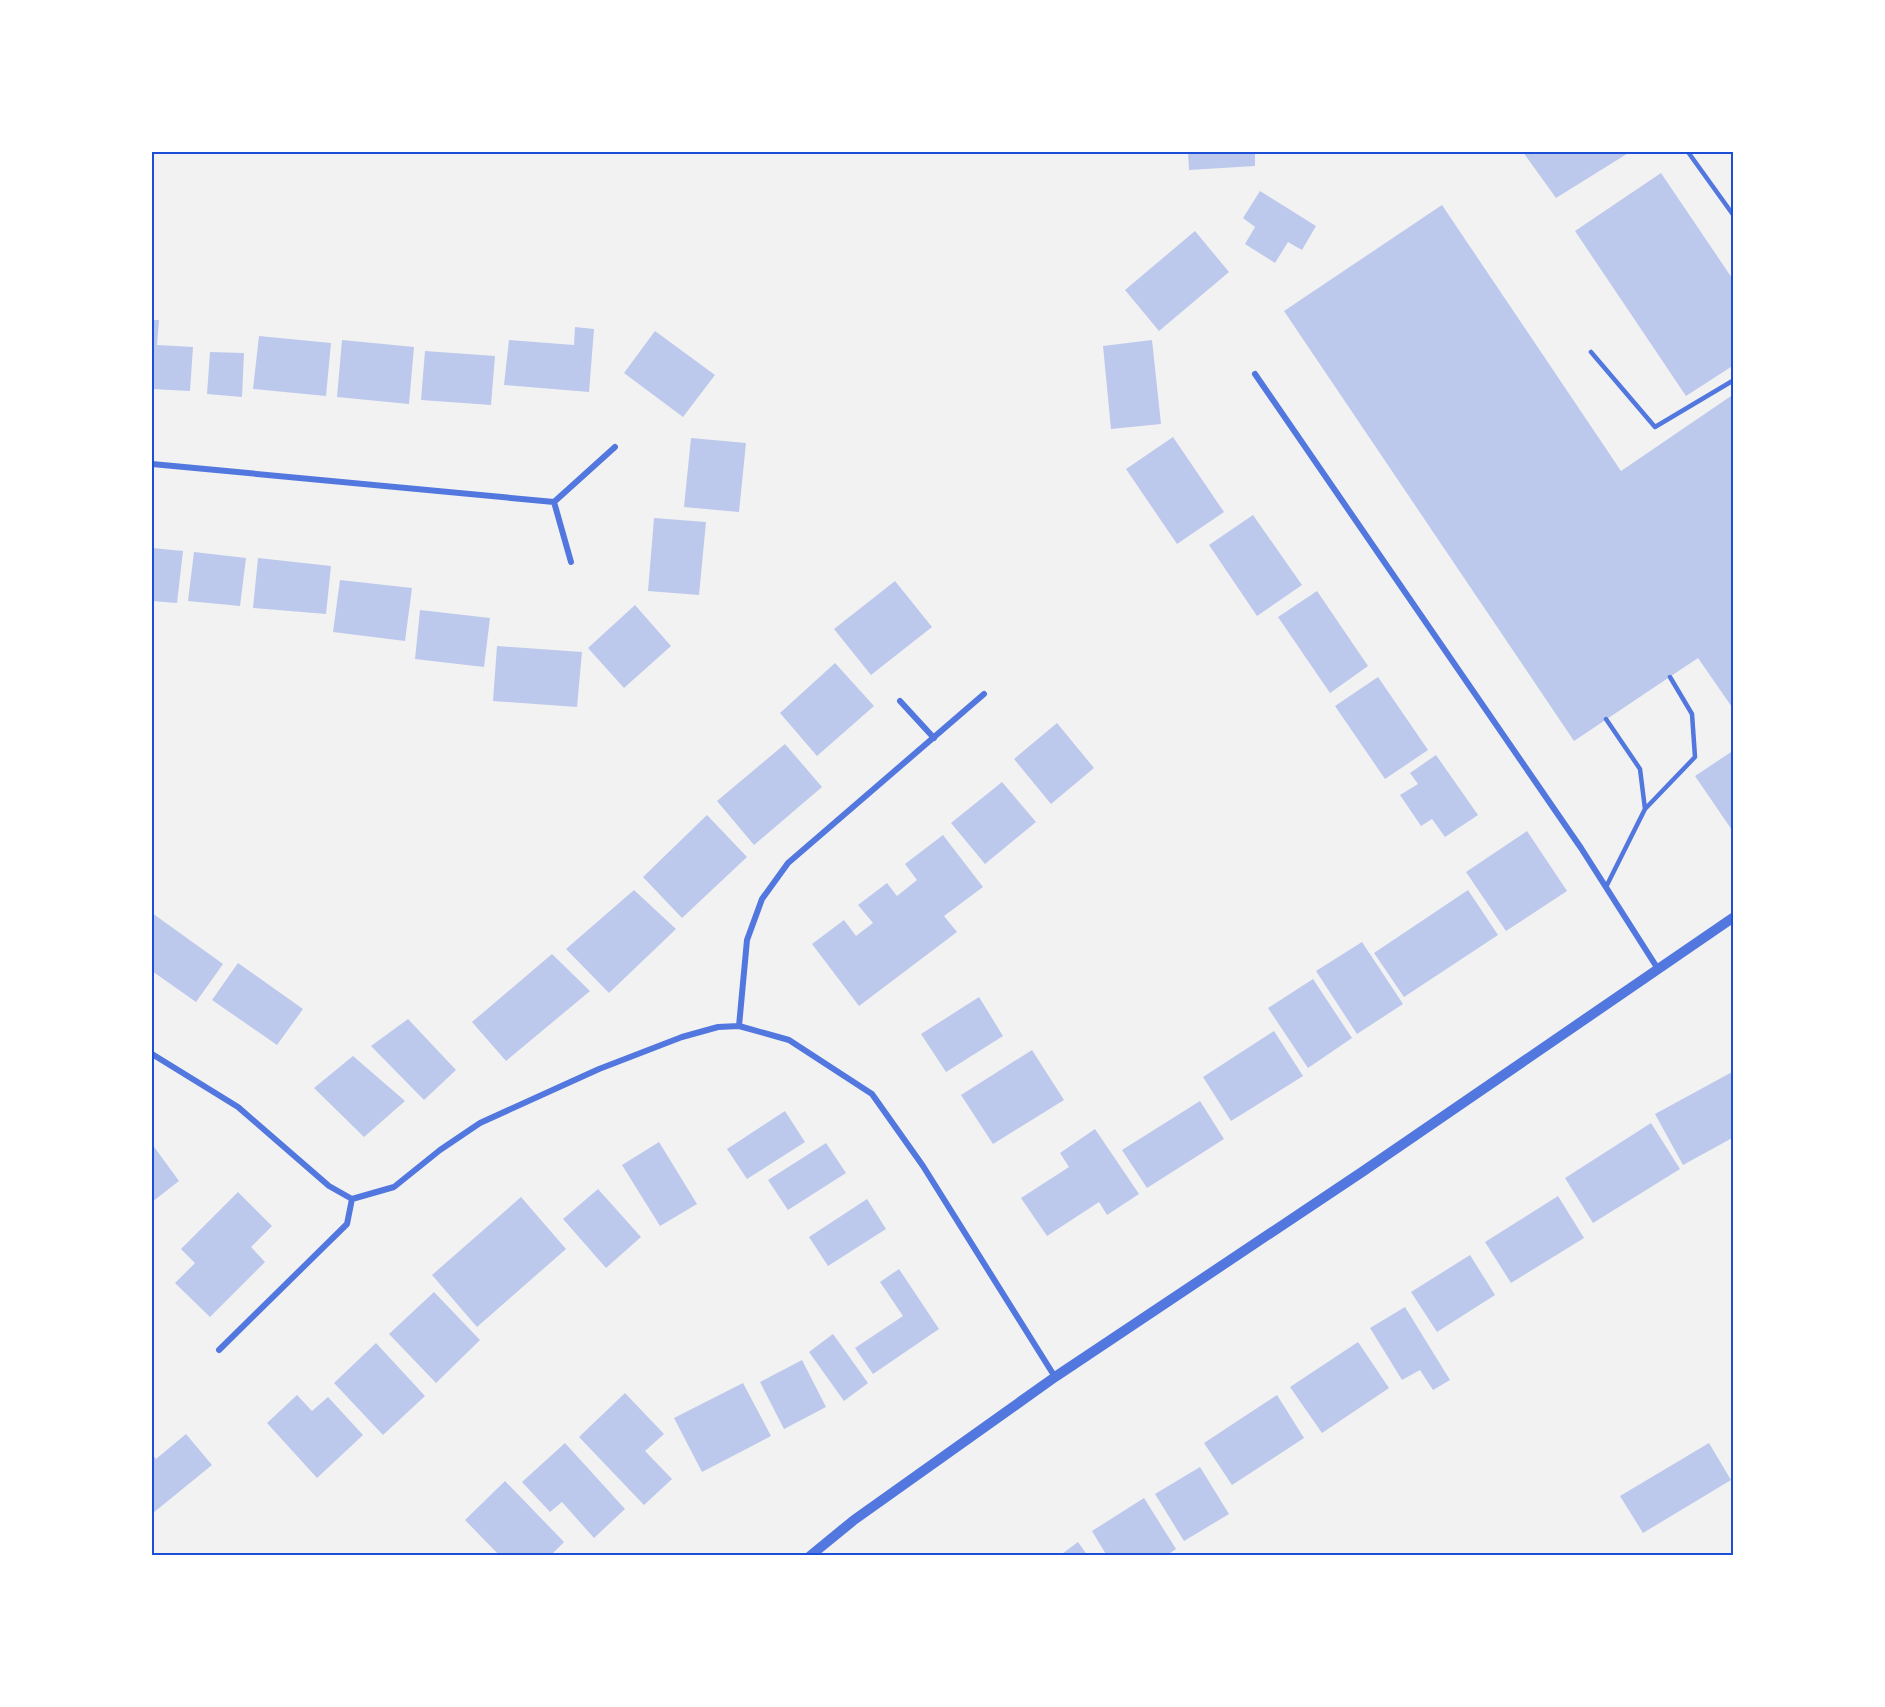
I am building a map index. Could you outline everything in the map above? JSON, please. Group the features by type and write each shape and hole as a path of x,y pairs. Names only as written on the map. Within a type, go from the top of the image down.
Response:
{"street":[{"path":"1255,374 1574,838 1658,969"},
{"path":"152,464 554,502 615,447"},
{"path":"554,502 571,562"},
{"path":"739,1026 747,940 762,899 788,863 984,694"},
{"path":"900,701 934,738"},
{"path":"810,1556 854,1520 1055,1377 1362,1172 1734,916"},
{"path":"152,1054 238,1107 329,1186 352,1199 394,1187 440,1150 480,1123 599,1069 682,1037 718,1027 739,1026 789,1040 872,1094 923,1166 1055,1377"},
{"path":"219,1350 347,1224 352,1199"}],"lane":[{"path":"1688,152 1734,216"},
{"path":"1590,352 1655,427 1734,380"},
{"path":"1606,887 1644,810 1695,757 1692,714 1670,677"},
{"path":"1606,719 1640,769 1644,810"}],"building":[{"path":"1188,152 1255,152 1255,166 1189,170"},
{"path":"1523,152 1630,152 1556,198"},
{"path":"1661,173 1734,281 1734,365 1686,396 1575,231"},
{"path":"1260,191 1316,226 1302,250 1288,242 1275,263 1245,244 1255,227 1243,218"},
{"path":"1442,205 1621,471 1734,394 1734,710 1698,658 1574,741 1284,311"},
{"path":"1195,231 1229,272 1159,331 1125,290"},
{"path":"152,320 159,320 157,345 193,347 190,391 152,389"},
{"path":"575,327 594,329 589,392 504,385 509,340 574,345"},
{"path":"655,331 715,375 683,417 624,373"},
{"path":"259,336 331,343 326,396 253,389"},
{"path":"342,340 414,347 409,404 337,397"},
{"path":"1152,340 1161,424 1111,429 1103,346"},
{"path":"425,351 495,356 491,405 421,400"},
{"path":"210,352 244,353 242,397 207,394"},
{"path":"1173,437 1224,512 1177,544 1126,469"},
{"path":"691,438 746,443 739,512 684,507"},
{"path":"1253,515 1302,585 1257,616 1209,545"},
{"path":"654,518 706,522 699,595 648,591"},
{"path":"152,548 183,551 177,603 152,601"},
{"path":"194,552 246,558 240,606 188,601"},
{"path":"258,558 331,566 326,614 253,608"},
{"path":"340,580 412,588 405,641 333,632"},
{"path":"895,581 932,627 871,675 834,629"},
{"path":"1317,591 1368,666 1330,693 1278,617"},
{"path":"635,605 671,646 624,688 588,648"},
{"path":"420,610 490,618 484,667 415,659"},
{"path":"497,646 582,652 577,707 493,701"},
{"path":"835,663 874,706 817,756 780,713"},
{"path":"1378,677 1428,750 1385,779 1335,706"},
{"path":"1057,723 1094,768 1051,804 1014,759"},
{"path":"785,744 822,787 754,845 717,801"},
{"path":"1734,750 1734,833 1695,776"},
{"path":"1436,755 1478,815 1445,837 1432,819 1421,826 1400,795 1418,784 1410,773"},
{"path":"1002,782 1036,822 985,864 951,823"},
{"path":"707,815 747,857 682,918 643,877"},
{"path":"1527,831 1567,891 1506,931 1466,872"},
{"path":"943,835 983,887 944,916 957,932 859,1006 812,944 844,920 856,936 873,923 858,905 887,883 897,896 917,880 905,864"},
{"path":"634,890 676,929 609,993 566,949"},
{"path":"1468,890 1498,935 1404,997 1374,953"},
{"path":"152,913 223,964 196,1002 152,971"},
{"path":"1362,942 1403,1004 1357,1034 1316,971"},
{"path":"552,954 590,991 506,1061 472,1022"},
{"path":"238,963 303,1009 277,1045 212,1000"},
{"path":"1313,979 1352,1038 1308,1068 1268,1008"},
{"path":"979,997 1003,1036 946,1072 921,1034"},
{"path":"408,1019 456,1070 424,1100 371,1046"},
{"path":"1274,1031 1303,1076 1231,1121 1203,1077"},
{"path":"1032,1050 1064,1100 993,1144 961,1095"},
{"path":"353,1056 405,1101 364,1137 314,1088"},
{"path":"1734,1071 1734,1137 1683,1165 1655,1114"},
{"path":"1200,1101 1224,1139 1147,1188 1122,1150"},
{"path":"785,1111 805,1142 747,1179 727,1149"},
{"path":"1651,1123 1680,1169 1593,1223 1565,1178"},
{"path":"1095,1129 1139,1194 1107,1215 1099,1202 1047,1236 1021,1198 1069,1167 1060,1153"},
{"path":"659,1142 697,1204 660,1226 622,1165"},
{"path":"826,1143 846,1173 788,1210 768,1180"},
{"path":"152,1144 179,1181 152,1202"},
{"path":"598,1189 641,1237 606,1268 563,1219"},
{"path":"238,1192 272,1226 251,1247 265,1262 210,1317 175,1283 195,1263 181,1249"},
{"path":"1558,1196 1584,1238 1511,1283 1485,1242"},
{"path":"521,1197 566,1249 477,1327 432,1275"},
{"path":"867,1199 886,1229 828,1266 809,1237"},
{"path":"1470,1255 1495,1295 1437,1332 1411,1292"},
{"path":"899,1269 939,1329 873,1374 855,1348 903,1316 880,1282"},
{"path":"434,1292 480,1340 436,1383 389,1334"},
{"path":"1405,1307 1450,1380 1433,1390 1420,1370 1402,1380 1370,1328"},
{"path":"833,1334 868,1383 844,1401 809,1352"},
{"path":"1358,1342 1389,1388 1322,1433 1290,1387"},
{"path":"376,1343 425,1396 383,1435 334,1383"},
{"path":"802,1360 826,1407 784,1429 760,1382"},
{"path":"743,1383 771,1436 702,1472 674,1418"},
{"path":"625,1393 664,1434 645,1451 672,1479 644,1505 579,1437"},
{"path":"297,1395 312,1411 328,1397 363,1435 317,1478 267,1423"},
{"path":"1277,1395 1304,1438 1232,1485 1204,1443"},
{"path":"186,1434 212,1465 153,1513 152,1454 156,1459"},
{"path":"565,1443 625,1509 594,1538 562,1502 550,1512 522,1482"},
{"path":"1709,1443 1731,1480 1643,1533 1620,1496"},
{"path":"1200,1467 1229,1514 1184,1541 1155,1494"},
{"path":"505,1481 564,1542 550,1556 500,1556 465,1520"},
{"path":"1144,1498 1176,1549 1166,1556 1107,1556 1092,1531"},
{"path":"1078,1542 1088,1556 1059,1556"}]}
